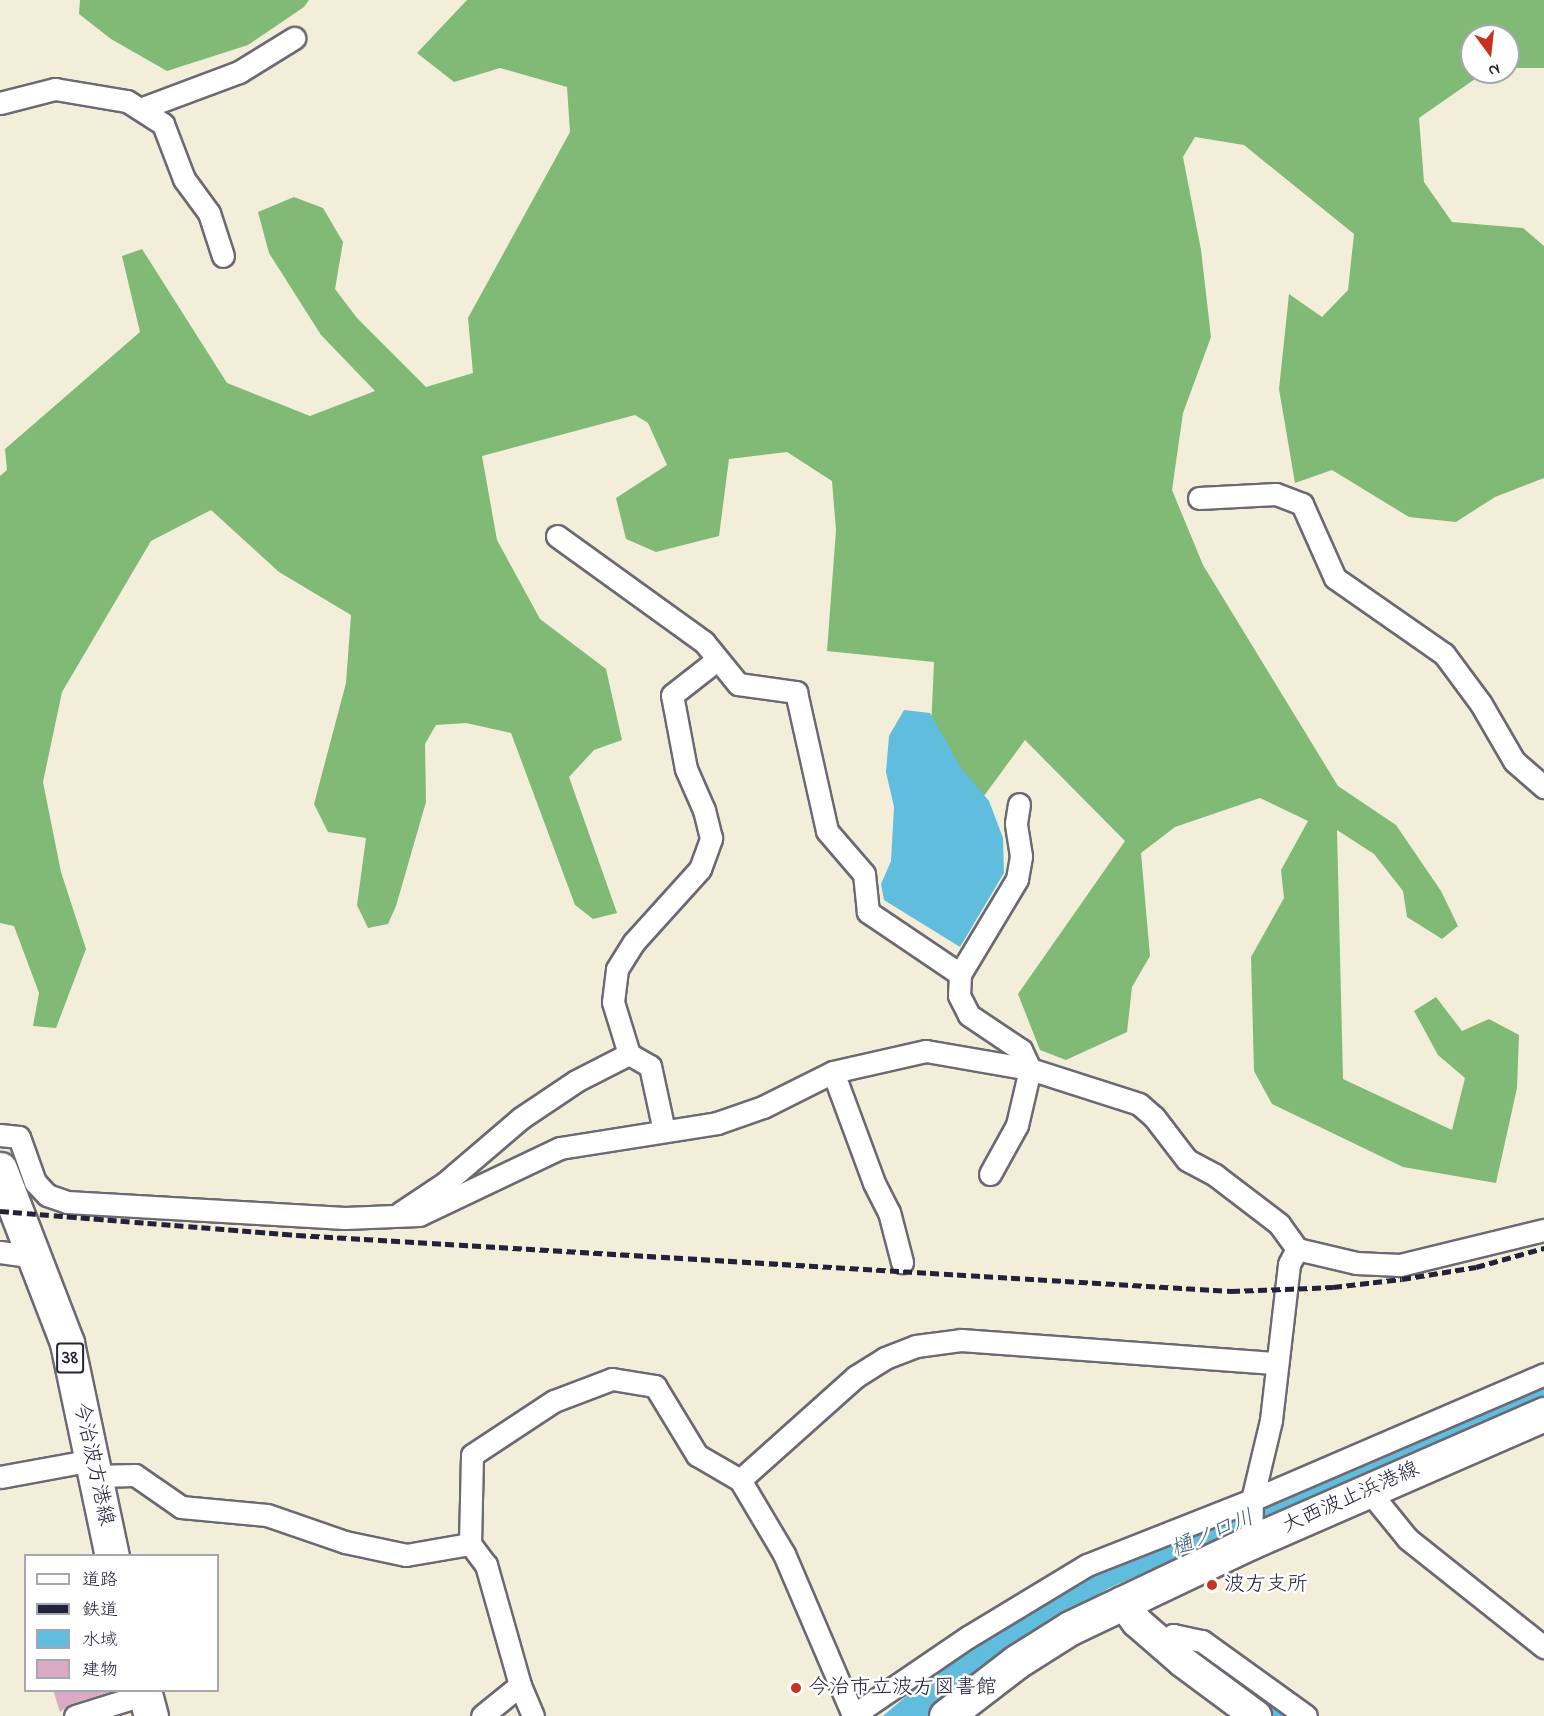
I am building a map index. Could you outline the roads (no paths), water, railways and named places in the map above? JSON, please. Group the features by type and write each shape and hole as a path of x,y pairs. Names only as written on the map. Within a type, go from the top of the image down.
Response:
{"main road":[{"name":"今治波方港線","path":"0,1169 36,1257 67,1343 112,1554"},
{"name":"大西波止浜港線","path":"947,1716 1016,1662 1070,1628 1251,1537 1368,1490 1544,1413"}],"street":[{"path":"140,109 238,72 294,38"},
{"path":"0,103 55,89 127,101 163,124 184,179 209,213 223,256"},
{"path":"1199,498 1276,494 1302,504 1335,578 1444,654 1481,704 1514,761 1544,787"},
{"path":"557,536 598,570 658,606 704,642 738,684 796,692 827,831 864,874 868,912 960,974"},
{"path":"664,1131 650,1066 630,1054 614,1002 616,969 634,942 700,869 711,838 686,770 672,695 718,658"},
{"path":"990,1174 1017,1125 1030,1069 1021,1050 969,1015 960,995 960,974 1017,879 1021,856 1016,823 1019,804"},
{"path":"0,1135 19,1137 36,1182 47,1195 67,1203 345,1218 419,1215 560,1148 717,1123 763,1107 833,1072 926,1051 1030,1069 1139,1104 1154,1117 1187,1160 1215,1175 1279,1224 1297,1249 1356,1263 1400,1265 1544,1230"},
{"path":"395,1216 445,1183 521,1118 576,1081 630,1054"},
{"path":"833,1072 874,1183 889,1212 902,1262"},
{"path":"1251,1537 1251,1505 1271,1420 1289,1264 1297,1249"},
{"path":"0,1251 36,1257"},
{"path":"740,1480 855,1377 885,1358 916,1346 961,1340 1277,1363"},
{"path":"533,1716 520,1685 486,1565 470,1544 472,1455 554,1401 612,1379 655,1386 697,1455 740,1480 784,1554 853,1716 968,1636 1087,1565 1251,1505 1544,1374"},
{"path":"0,1477 94,1468 135,1475 181,1507 267,1515 345,1542 406,1555 470,1544"},
{"path":"1368,1490 1408,1539 1544,1647"},
{"path":"1122,1602 1137,1622 1257,1716"},
{"path":"1161,1642 1173,1635 1202,1641 1306,1716"},
{"path":"482,1716 520,1685"},
{"path":"75,1716 147,1700"}],"water":[{"path":"904,710 930,713 961,768 989,801 1003,838 1004,873 960,947 884,900 881,884 891,861 894,807 886,772 889,736"},
{"name":"樋ノ口川","path":"1544,1382 1544,1402 1109,1588 1038,1632 930,1716 883,1716 946,1662 1059,1586"}],"waterway":[{"path":"1187,1646 1286,1716"}],"railway":[{"path":"0,1211 297,1235 1231,1291 1333,1287 1402,1279 1476,1267 1544,1248"}],"place":[{"name":"波方支所","path":"1212,1585"},
{"name":"今治市立波方図書館","path":"796,1688"}]}
